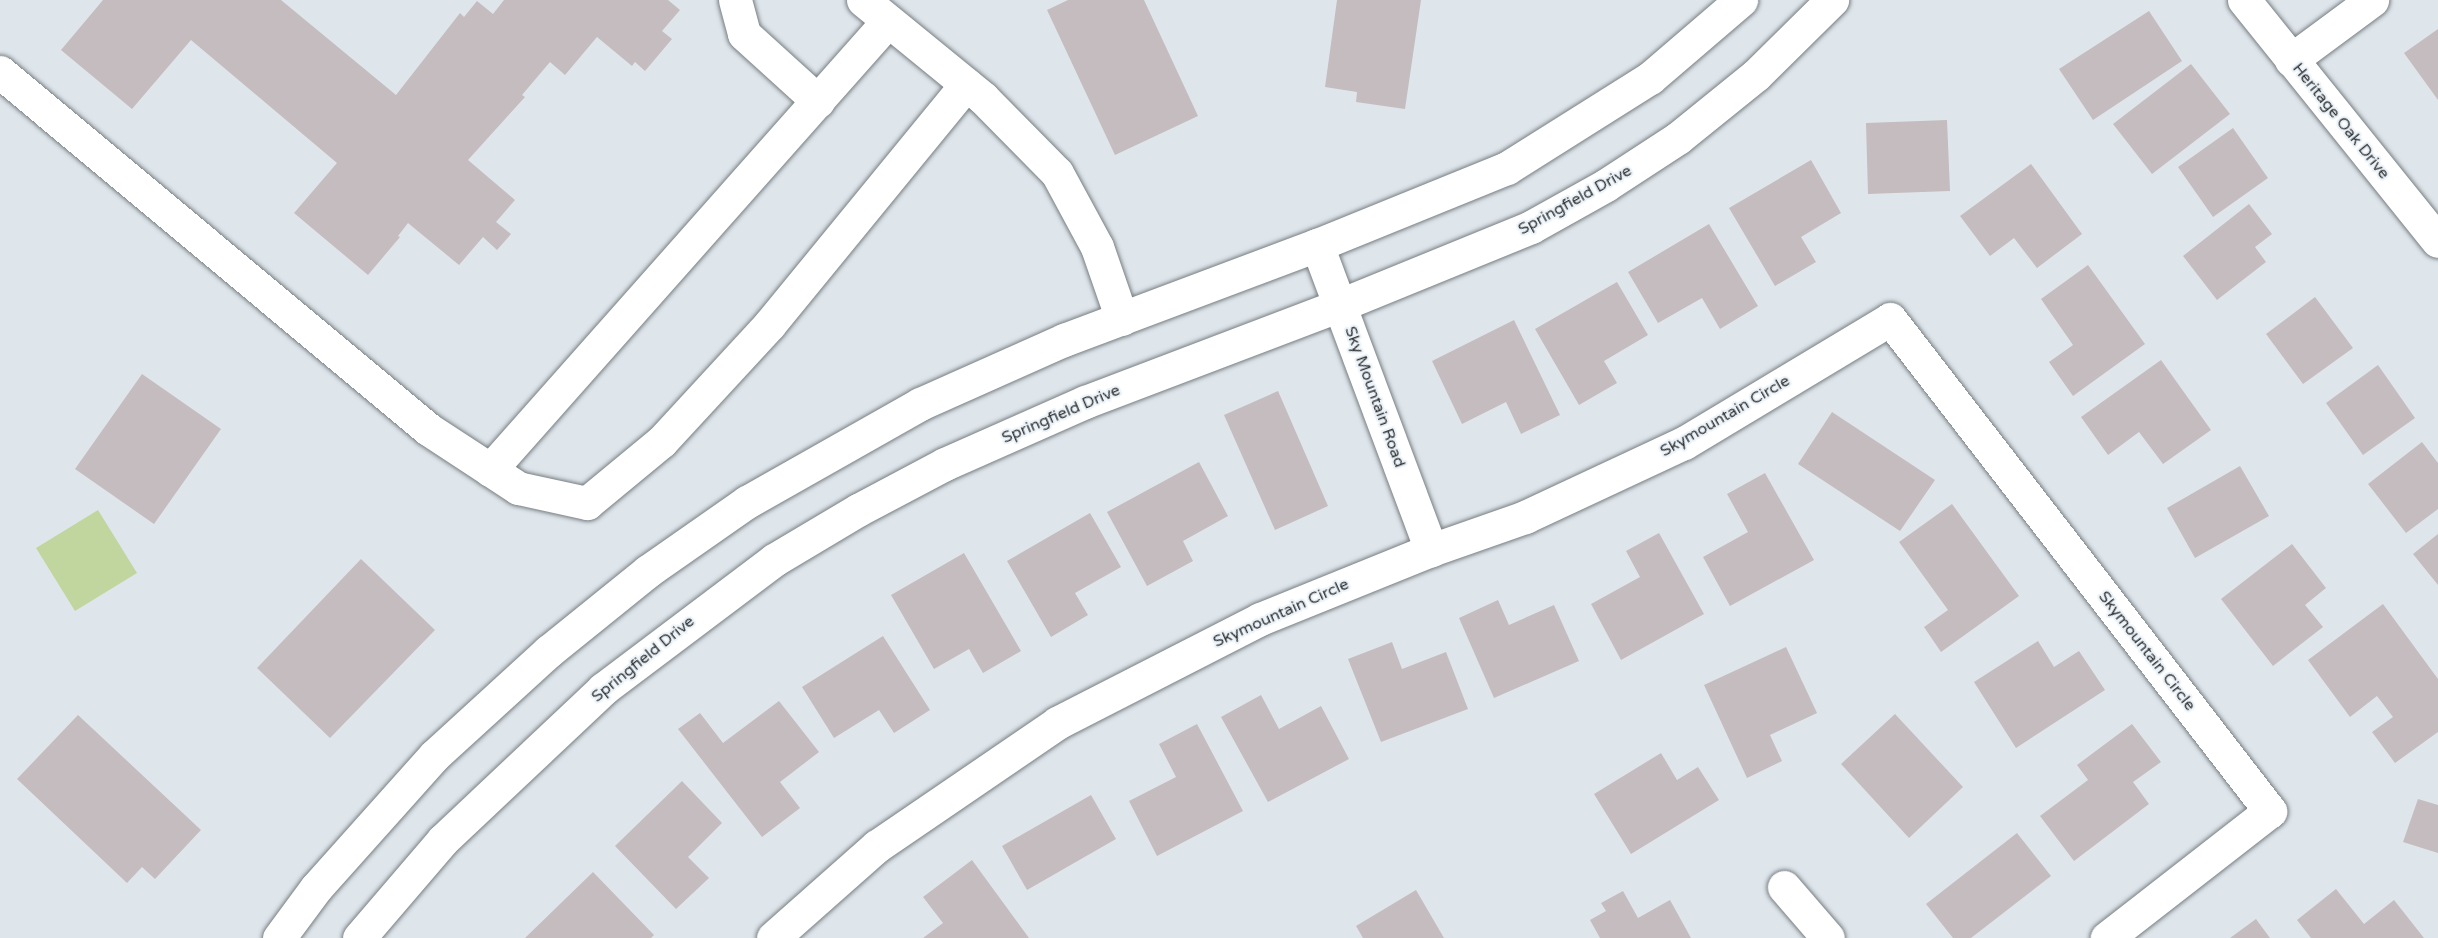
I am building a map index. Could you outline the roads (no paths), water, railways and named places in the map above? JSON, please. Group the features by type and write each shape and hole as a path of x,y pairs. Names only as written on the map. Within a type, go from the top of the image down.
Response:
{"street":[{"path":"735,0 744,34 818,100"},
{"path":"863,0 966,84 1057,173 1097,247 1122,319"},
{"path":"279,938 316,888 435,755 549,651 648,571 747,502 920,404 1064,340 1317,245 1507,168 1650,78 1741,0"},
{"name":"Springfield Drive","path":"358,938 443,840 603,690 774,560 858,510 945,464 1085,402 1340,305 1531,227 1606,185 1678,138 1756,75 1832,0"},
{"name":"Heritage Oak Drive","path":"2244,0 2438,242"},
{"path":"2291,60 2372,0"},
{"path":"490,470 888,21"},
{"path":"0,72 428,429 518,488 587,503 662,441 769,325 966,84"},
{"name":"Sky Mountain Road","path":"1317,245 1431,549"},
{"name":"Skymountain Circle","path":"773,938 877,846 1057,723 1260,619 1431,549 1525,517 1684,443 1890,319 2270,811 2107,938"},
{"path":"1784,887 1828,938"}]}
